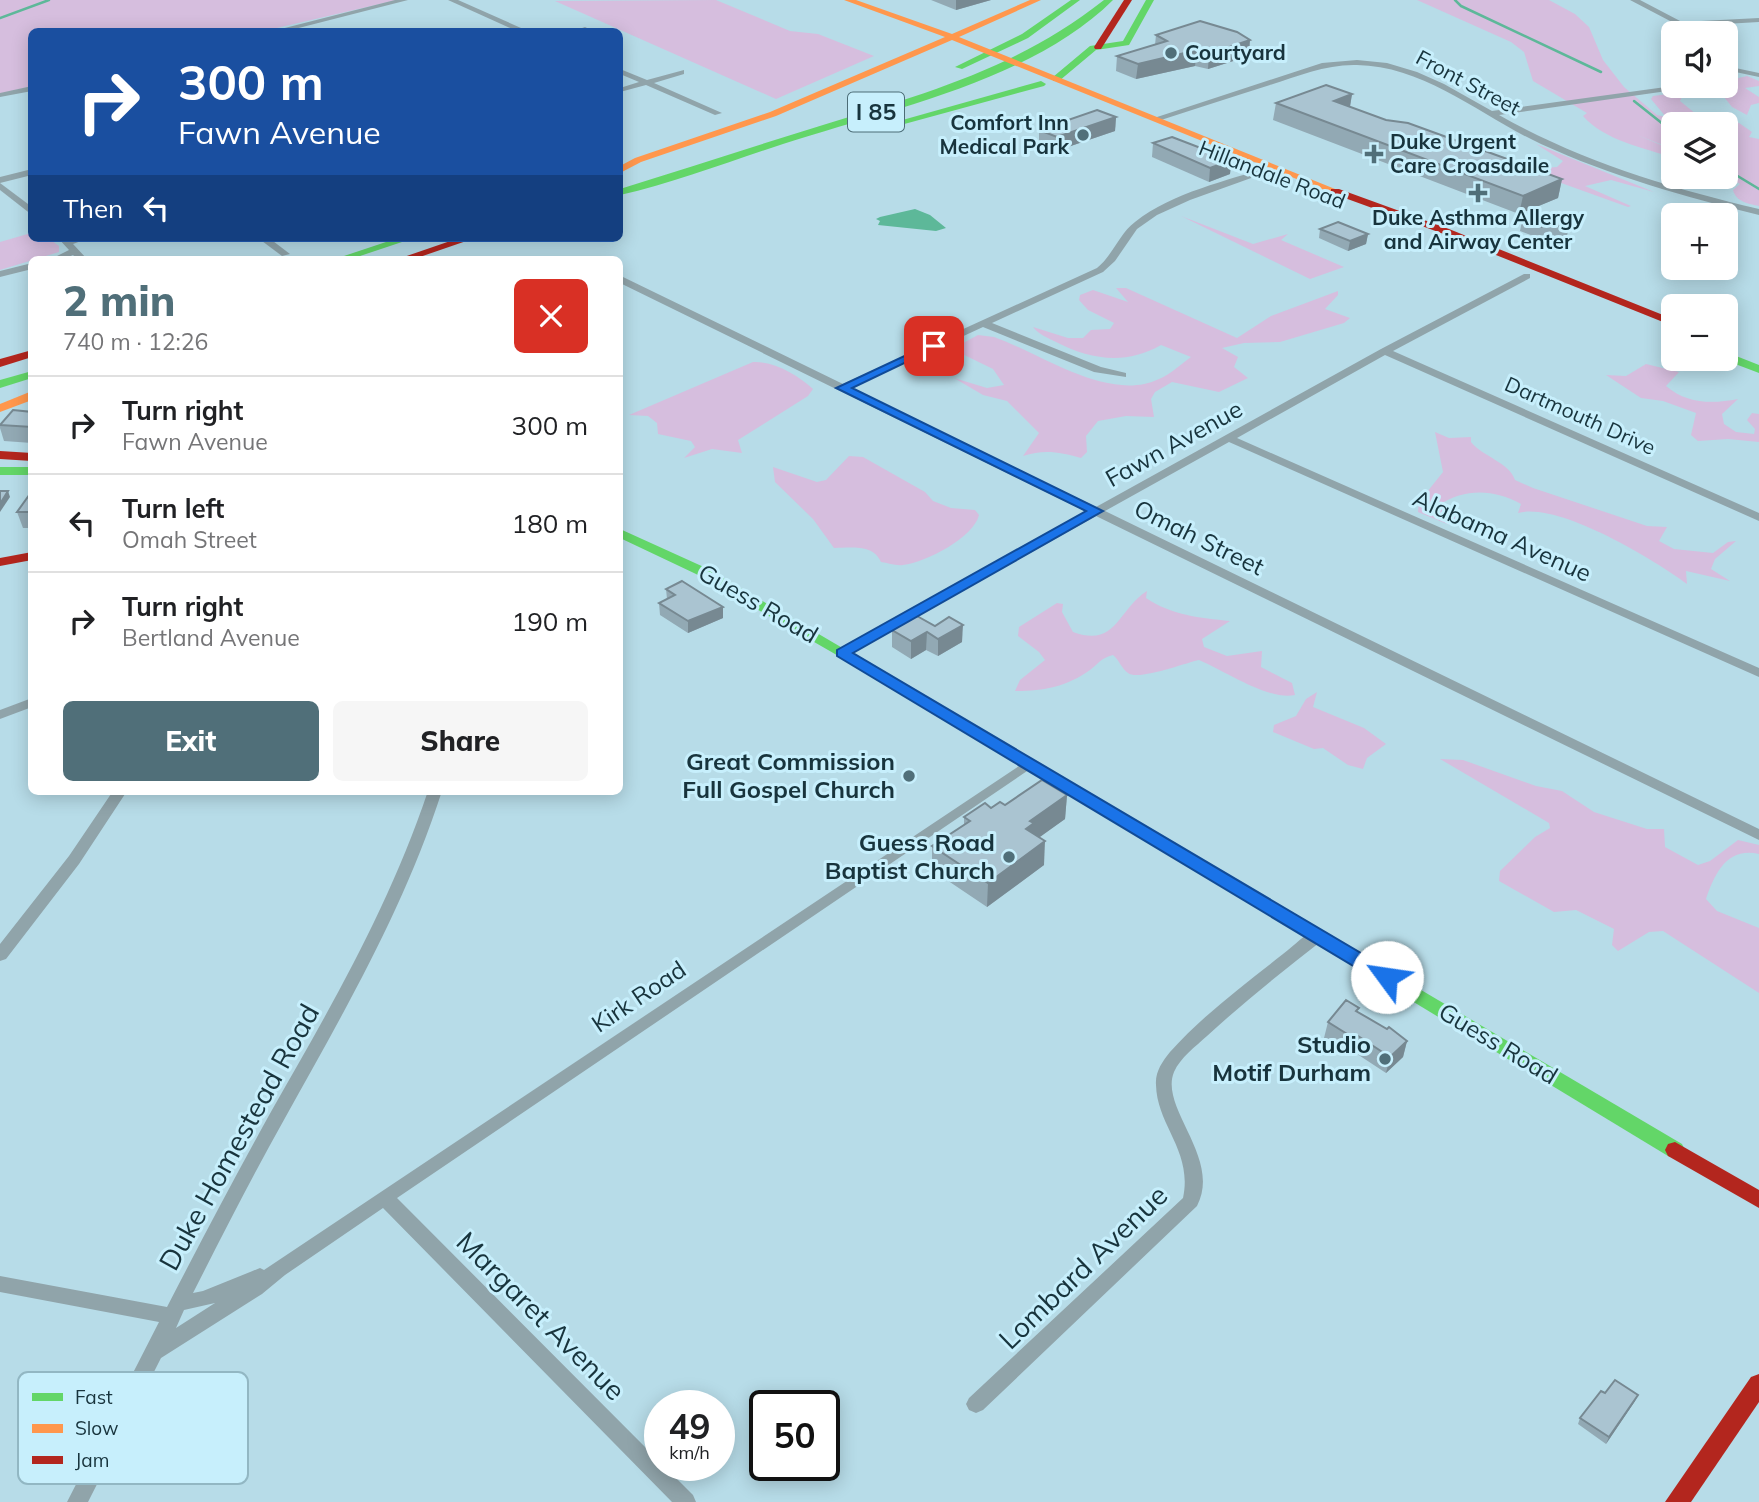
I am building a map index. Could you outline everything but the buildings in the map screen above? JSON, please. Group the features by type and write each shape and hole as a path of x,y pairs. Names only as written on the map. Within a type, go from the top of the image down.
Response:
{"main road":[{"name":"Hillandale Road","path":"848,0 874,10 879,16 948,40 1269,170 1605,301 1661,319"},
{"path":"623,170 638,160 783,110 948,40 957,29 981,23 1037,0"},
{"name":"I 85","path":"623,171 855,102 968,63 1026,36 1076,0"},
{"name":"I 85","path":"623,190 900,104 985,74 1059,38 1109,0"},
{"path":"623,190 734,166 1082,64 1098,47 1128,0"},
{"path":"1098,47 1118,46 1127,41 1150,0"},
{"name":"Hillandale Road","path":"1039,78 1155,119 1269,170 1437,239 1533,273"},
{"path":"350,256 396,242"},
{"path":"413,256 457,242"},
{"name":"Hillandale Road","path":"1605,301 1661,328"},
{"path":"1605,301 1661,324"},
{"path":"0,346 28,340"},
{"path":"1738,349 1759,358"},
{"path":"0,363 28,354"},
{"path":"1738,361 1759,369"},
{"path":"0,384 28,375"},
{"path":"0,408 28,396"},
{"path":"0,455 28,457"},
{"path":"0,471 28,471"},
{"name":"Guess Road","path":"623,534 701,570 1759,1200"},
{"path":"0,562 28,557"},
{"path":"1677,1502 1759,1384"}],"street":[{"path":"288,28 404,0"},
{"path":"452,0 518,28"},
{"path":"1634,0 1675,21"},
{"path":"1738,21 1759,20"},
{"path":"309,23 319,28"},
{"name":"Front Street","path":"1155,119 1303,71 1351,62 1378,64 1417,72 1545,143 1671,190 1759,212"},
{"path":"1738,70 1759,75"},
{"path":"623,72 718,113"},
{"path":"623,89 681,72"},
{"path":"0,95 28,89"},
{"path":"1492,114 1661,90"},
{"path":"842,388 1100,271 1115,257 1132,228 1152,215 1269,170"},
{"path":"0,180 28,173"},
{"path":"0,186 28,209"},
{"path":"268,242 285,254"},
{"path":"0,274 28,267"},
{"name":"Fawn Avenue","path":"842,653 1385,351 1533,273"},
{"name":"Omah Street","path":"623,280 1759,835"},
{"path":"984,324 1098,370 1122,375"},
{"name":"Dartmouth Drive","path":"1385,351 1759,517"},
{"name":"Alabama Avenue","path":"1228,438 1759,673"},
{"path":"0,715 28,704"},
{"name":"Kirk Road","path":"152,1353 256,1288 278,1269 1028,764"},
{"path":"0,955 74,860 117,795"},
{"name":"Duke Homestead Road","path":"142,1372 256,1156 384,926 416,848 434,795"},
{"name":"Lombard Avenue","path":"976,1404 1191,1201 1196,1179 1166,1097 1164,1076 1194,1039 1318,935"},
{"name":"Margaret Avenue","path":"385,1198 687,1502"},
{"name":"Kirk Road","path":"175,1310 278,1269"},
{"path":"0,1283 175,1310"},
{"name":"Duke Homestead Road","path":"76,1502 85,1484"}],"shaded area":[{"path":"0,0 397,0 277,28 28,28 28,87 0,94"},
{"path":"716,0 790,31 818,34 874,56 776,99 623,31 623,28 616,28 555,1"},
{"path":"1417,0 1549,0 1575,14 1589,27 1603,60 1624,87 1661,116 1661,144 1637,135 1661,145 1661,154 1602,132 1583,116 1587,113 1533,81 1524,52 1511,42"},
{"path":"1747,76 1759,81 1759,86 1745,88 1759,97 1759,103 1751,105 1747,115 1732,107 1725,98 1738,98 1738,78"},
{"path":"1661,95 1661,98 1682,98 1680,101 1694,112 1662,112 1651,99"},
{"path":"1738,123 1752,132 1749,137 1759,139 1759,206 1743,202 1737,197 1733,190 1738,189"},
{"path":"1536,144 1654,192 1611,180 1585,186 1631,206 1628,207 1550,179 1531,169 1557,167 1563,161"},
{"path":"915,209 930,215 946,228 936,231 878,225 880,221 876,219 880,217"},
{"path":"1181,216 1253,244 1288,234 1281,240 1344,267 1310,279"},
{"path":"28,234 28,242 54,242 59,246 59,252 46,256 28,256 28,261 0,270 0,242"},
{"path":"1116,288 1126,288 1237,338 1271,316 1338,291 1338,295 1325,309 1350,318 1344,323 1280,342 1244,343 1222,348 1238,357 1234,367 1248,378 1219,392 1172,382 1155,392 1151,399 1154,417 1126,416 1098,421 1086,436 1087,452 1081,458 1052,452 1023,456 1039,433 1007,401 983,395 954,378 987,388 1004,385 993,369 952,349 978,335 994,337 1076,373 1119,385 1140,385 1159,379 1191,357 1161,345 1135,356 1095,356 1056,342 1033,327 1068,338 1083,338 1091,330 1110,329 1114,323 1088,310 1079,300 1080,295 1093,290 1128,302"},
{"path":"753,362 785,370 813,389 808,396 738,440 742,453 712,449 684,458 695,447 691,441 658,434 657,423 648,416 629,415"},
{"path":"1646,364 1661,368 1661,371 1679,372 1666,386 1682,396 1709,402 1738,399 1722,414 1724,424 1736,432 1754,434 1755,429 1747,420 1752,413 1759,414 1759,442 1728,439 1698,441 1691,435 1696,413 1663,401 1641,398 1606,375 1626,376"},
{"path":"1435,432 1449,438 1471,437 1471,442 1476,447 1502,464 1515,480 1533,488 1647,526 1667,527 1659,541 1674,549 1713,553 1728,542 1736,541 1715,559 1711,569 1730,581 1686,571 1687,584 1605,535 1557,516 1536,512 1518,513 1521,504 1500,495 1469,493 1439,505 1467,527 1447,524 1418,512 1419,502 1443,472"},
{"path":"849,456 863,457 925,492 933,501 951,508 975,510 979,515 959,540 936,554 913,563 895,565 881,562 873,552 867,550 834,548 813,519 775,482 773,467 817,482 826,480"},
{"path":"1147,591 1146,598 1176,612 1230,621 1202,639 1204,647 1227,656 1262,651 1261,667 1292,683 1295,695 1273,694 1199,660 1133,675 1126,671 1113,655 1103,659 1081,676 1063,684 1045,689 1015,691 1020,680 1045,660 1018,636 1019,627 1057,603 1063,604 1062,612 1073,632 1088,636 1099,635 1115,625"},
{"path":"1317,692 1313,707 1364,728 1386,744 1367,758 1363,769 1348,765 1323,748 1314,749 1273,732 1274,725 1296,716 1306,699"},
{"path":"1440,759 1463,760 1536,786 1562,791 1594,812 1647,829 1664,829 1665,847 1698,865 1710,861 1738,840 1759,845 1759,854 1738,854 1724,864 1718,871 1706,899 1717,911 1759,928 1759,993 1663,931 1649,932 1618,951 1612,945 1614,929 1576,910 1554,912 1499,881 1500,871 1535,837 1550,828 1549,823"}],"waterway":[{"path":"0,18 49,0"},
{"path":"1455,0 1461,6 1601,72"},
{"path":"1634,101 1661,122"},
{"path":"1738,176 1759,189"}],"traffic: fast":[{"path":"959,67 1025,36 1076,0"},
{"path":"623,191 904,104 976,78 1046,45 1109,0"},
{"path":"1056,79 1093,48 1126,43 1150,0"},
{"path":"872,130 1041,84"},
{"path":"350,256 396,242"},
{"path":"1738,361 1759,369"},
{"path":"0,384 28,375"},
{"path":"0,471 28,471"},
{"path":"623,534 701,571 873,670"},
{"path":"1233,885 1675,1150"}],"traffic: slow":[{"path":"848,0 933,29 1335,191"},
{"path":"623,168 638,160 773,114 1037,0"},
{"path":"0,408 28,397"},
{"path":"873,670 1233,885"}],"traffic: jam":[{"path":"1098,47 1128,0"},
{"path":"1335,191 1445,231 1661,318"},
{"path":"413,256 457,242"},
{"path":"0,363 28,354"},
{"path":"0,455 28,457"},
{"path":"0,562 28,557"},
{"path":"1675,1150 1759,1200"},
{"path":"1677,1502 1759,1384"}],"place":[{"name":"Courtyard","path":"1171,53"},
{"name":"Comfort Inn Medical Park","path":"1083,135"},
{"name":"Duke Urgent Care Croasdaile","path":"1374,154"},
{"name":"Duke Asthma Allergy and Airway Center","path":"1478,193"},
{"name":"Great Commission Full Gospel Church","path":"909,776"},
{"name":"Guess Road Baptist Church","path":"1009,857"},
{"name":"Studio Motif Durham","path":"1385,1059"}],"route":[{"path":"934,346 842,388 1097,511 842,653 1387,977"}]}
